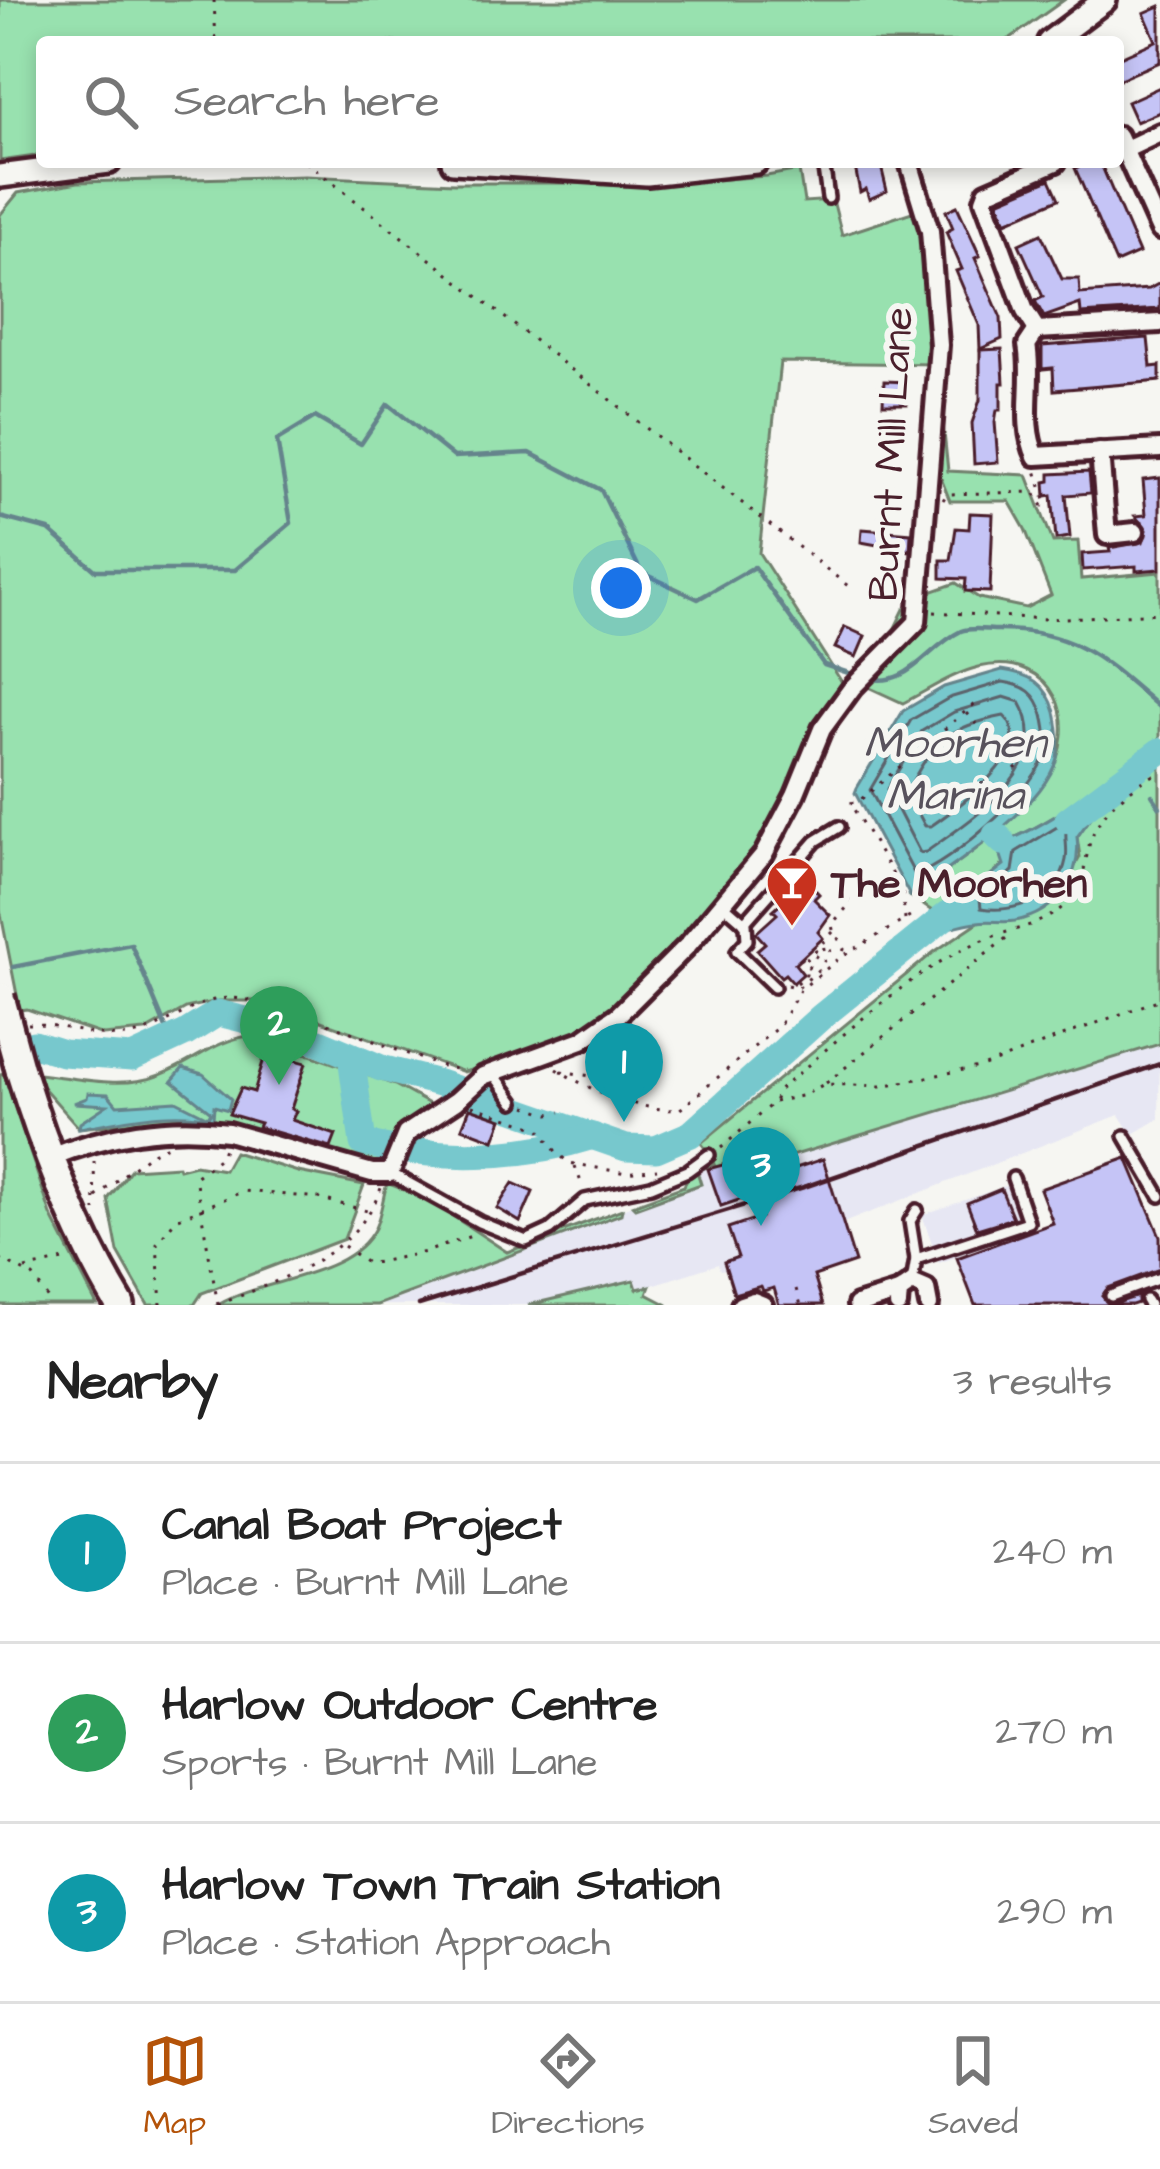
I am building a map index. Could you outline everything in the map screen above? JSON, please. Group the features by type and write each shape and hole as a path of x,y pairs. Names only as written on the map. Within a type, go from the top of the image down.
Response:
{"highway":[{"path":"0,997 49,1158 120,1305"}],"street":[{"path":"1057,36 1105,0"},
{"path":"1124,142 1160,133"},
{"path":"1124,150 1160,230"},
{"path":"5,181 77,168"},
{"path":"550,168 647,174 702,168"},
{"name":"Burnt Mill Lane","path":"391,1171 409,1129 464,1103 484,1072 540,1058 582,1040 618,1016 724,905 764,854 796,795 822,728 852,688 917,622 940,345 930,231 911,168"},
{"path":"1037,330 1025,311 984,200 987,192 1042,168"},
{"path":"1037,330 1160,323"},
{"path":"1037,330 1028,345 1027,437 1036,456 1160,449"},
{"path":"1100,452 1107,535 1135,532"},
{"path":"49,1158 128,1132 174,1129 228,1132 321,1161 391,1171"},
{"path":"857,1305 926,1289 929,1305"},
{"path":"741,1305 753,1301 763,1305"}],"lane":[{"path":"825,168 828,198"},
{"path":"744,923 816,842 839,827"},
{"path":"724,905 744,923 747,940 737,951 774,987"},
{"path":"484,1072 514,1102"},
{"path":"1126,1136 1160,1196"},
{"path":"391,1171 526,1241 550,1230 585,1200 650,1186 687,1171 709,1155"},
{"path":"916,1259 1028,1222 1013,1178"},
{"path":"903,1293 916,1259 910,1221 916,1210"},
{"path":"1111,1296 1160,1278"}],"path":[{"path":"214,0 216,36"},
{"path":"314,168 852,589"},
{"path":"947,494 1034,492 1043,506 1036,456"},
{"path":"919,609 992,618 1160,614"},
{"path":"905,920 902,890 850,803 859,801 978,701"},
{"path":"966,711 1018,770"},
{"path":"774,1102 778,1090 869,1014 935,967 986,939 1055,913 1074,895 1095,830 1126,793 1160,772"},
{"path":"841,957 844,949 832,924 850,904 845,893"},
{"path":"774,987 798,988 915,914"},
{"path":"804,962 834,932"},
{"path":"709,1155 774,1102 805,1095 824,1084 1011,933"},
{"path":"804,962 826,945 841,957"},
{"path":"822,972 832,951"},
{"path":"540,1058 582,1085 656,1110 680,1110 779,1026 806,976 804,962"},
{"path":"26,1024 46,1023 92,1036 135,1034 186,1008 236,998 280,1007 453,1070 484,1072"},
{"path":"824,1084 881,1086 984,1066 1160,999"},
{"path":"560,1071 614,1080"},
{"path":"464,1103 539,1128 557,1154 575,1164 626,1173 668,1167"},
{"path":"95,1198 148,1155 169,1148 174,1129"},
{"path":"228,1132 221,1157 195,1177 218,1305 343,1245 371,1212 391,1171"},
{"path":"92,1142 95,1223"},
{"path":"575,1164 585,1200"},
{"path":"161,1305 157,1243 176,1219 244,1191 318,1198 371,1212"},
{"path":"343,1245 368,1264 468,1239 488,1225"},
{"path":"0,1259 37,1269 74,1258"},
{"path":"24,1269 52,1305"},
{"path":"796,1289 800,1305"}],"shaded area":[{"path":"1160,1044 1159,1119 1132,1135 1119,1115 843,1223 855,1262 843,1266 841,1262 814,1276 816,1283 776,1296 774,1288 763,1291 760,1286 734,1294 726,1269 720,1270 718,1264 637,1290 634,1280 528,1305 377,1305 620,1214 632,1205 635,1208 700,1184 697,1171 714,1164 720,1178"},
{"path":"1011,1184 1028,1232 939,1263 922,1215"}],"green space":[{"path":"0,0 1064,0 1013,36 36,36 36,156 0,161"},
{"path":"799,170 804,202 833,200 842,235 924,208 938,364 780,362 759,553 845,687 780,822 672,958 594,1025 540,1050 464,1072 265,1001 218,1001 186,1008 145,1031 103,1035 20,1010 0,909 0,215 18,193 78,182 305,176 454,183 669,183"},
{"path":"931,423 943,423 948,471 1027,475 1053,542 1078,541 1081,579 1160,572 1160,1044 719,1178 714,1164 697,1171 701,1184 635,1208 632,1205 684,1186 688,1176 713,1158 701,1143 934,952 980,921 1019,920 1058,897 1080,857 1077,837 1097,808 1096,798 1003,842 1004,864 941,917 910,896 1016,815 1045,781 1062,737 1055,697 1044,681 1027,670 1005,665 979,667 903,703 855,681 891,636 904,609 933,591 956,583 979,598 1026,608 1051,595 1009,501 950,501 937,468"},
{"path":"254,1035 395,1085 433,1106 401,1129 386,1164 332,1154 244,1125 185,1117 79,1128 42,1086 38,1074 131,1082 173,1070 226,1042"},
{"path":"4,1074 51,1215 97,1305 0,1305 0,1075"},
{"path":"234,1152 298,1172 364,1185 344,1239 202,1293 194,1305 148,1305 118,1252 108,1199 131,1169 195,1165 224,1170"},
{"path":"387,1183 427,1199 507,1252 622,1209 621,1214 377,1305 218,1305 326,1267 363,1245 375,1228"},
{"path":"634,1280 637,1289 650,1286 647,1294 668,1305 528,1305"}],"water":[{"name":"Moorhen Marina","path":"1002,670 1029,677 1047,694 1057,723 1057,758 1034,797 1015,816 910,896 855,793 857,788 903,711 944,687"},
{"path":"1096,798 1098,808 1077,837 1071,879 1043,910 1015,921 930,929 946,910 1004,865 1003,842"},
{"path":"183,1068 203,1074 231,1099 228,1110 214,1106 213,1119 163,1115 79,1128 107,1105 74,1103 88,1093 108,1094 117,1105 176,1101 208,1117 211,1112 172,1081"}],"building":[{"path":"1160,6 1160,62 1124,77 1124,55 1156,41 1144,13"},
{"path":"1160,87 1160,112 1136,122 1127,102"},
{"path":"855,168 881,168 887,191 869,199 866,189 860,192"},
{"path":"1075,168 1103,168 1139,253 1116,263"},
{"path":"1050,179 1059,199 1006,222 998,201"},
{"path":"957,206 1001,318 1002,339 980,349 979,325 956,271 962,269 946,232 953,228 946,211"},
{"path":"1041,234 1062,279 1079,279 1080,294 1149,289 1160,283 1160,309 1081,314 1080,304 1044,317 1035,301 1043,297 1019,244"},
{"path":"1148,338 1151,367 1160,366 1160,381 1054,390 1053,368 1042,369 1042,346"},
{"path":"1002,349 1004,383 995,422 998,462 974,464 972,423 980,400 980,350"},
{"path":"884,381 907,382 907,404 883,404"},
{"path":"1089,472 1091,493 1066,495 1070,537 1056,539 1052,495 1046,496 1045,482 1050,481 1050,474"},
{"path":"1160,478 1160,569 1083,570 1082,554 1143,542 1147,530 1135,516 1146,515 1143,480"},
{"path":"970,513 993,514 990,592 965,591 966,579 941,578 941,560 951,560 956,528 969,529"},
{"path":"862,529 911,533 910,551 861,542"},
{"path":"845,627 865,636 856,657 835,648"},
{"name":"The Moorhen","path":"806,880 819,894 814,899 830,915 818,932 823,938 795,964 803,974 793,983 785,974 781,977 757,950 765,943 756,933"},
{"path":"266,1052 306,1063 292,1120 336,1135 331,1148 229,1114 241,1088 254,1092"},
{"path":"470,1108 502,1119 494,1140 462,1128"},
{"path":"755,1156 761,1174 770,1171 772,1176 823,1159 855,1262 814,1276 823,1305 779,1305 774,1288 763,1291 761,1286 734,1294 724,1262 738,1257 728,1228 761,1217 754,1195 721,1206 708,1169"},
{"path":"1127,1158 1160,1236 1160,1269 1108,1288 1102,1296 1111,1305 975,1305 957,1258 1053,1223 1040,1189"},
{"path":"513,1183 533,1192 520,1222 497,1208"},
{"path":"1001,1189 1013,1218 977,1229 967,1203"},
{"path":"1138,1296 1138,1303 1132,1305 1111,1305"}],"waterway":[{"path":"0,517 49,530 95,570 235,570 291,523 277,440 315,417 361,444 388,404 454,457 530,453 601,490 641,572 698,599 754,567 824,665 855,675"},
{"path":"866,678 894,678 965,630 1025,631 1087,651 1160,708"},
{"path":"1068,820 1160,751"},
{"path":"1152,795 1160,807"},
{"path":"996,835 1003,842"},
{"path":"0,1051 34,1044 63,1053 132,1058 218,1013 295,1032 381,1068 439,1083 626,1148 656,1149 691,1134 821,1017 957,907"},
{"path":"13,967 131,944 171,1040"},
{"path":"351,1056 363,1143 479,1154 537,1149 593,1136"}],"railway":[{"path":"419,1305 807,1186 1160,1064"}],"place":[{"name":"The Moorhen","path":"792,928"},
{"name":"Harlow Outdoor Centre","path":"279,1085"},
{"name":"Canal Boat Project","path":"624,1122"},
{"name":"Harlow Town Train Station","path":"761,1226"}]}
